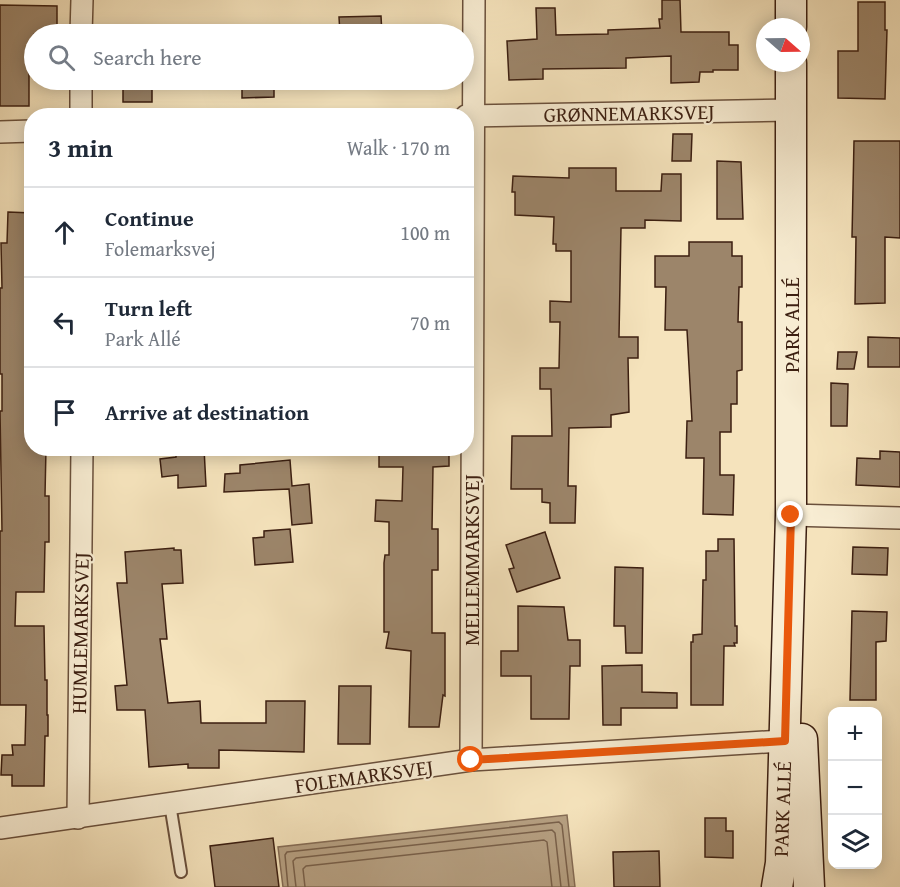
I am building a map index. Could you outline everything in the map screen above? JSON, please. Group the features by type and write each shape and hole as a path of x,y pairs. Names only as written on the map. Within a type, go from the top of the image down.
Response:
{"street":[{"path":"81,24 82,0"},
{"name":"MELLEMMARKSVEJ","path":"473,24 474,0"},
{"path":"791,0 791,18"},
{"name":"PARK ALLÉ","path":"791,72 790,586 793,740 810,887"},
{"path":"81,90 81,108"},
{"name":"MELLEMMARKSVEJ","path":"469,108 470,90"},
{"name":"GRØNNEMARKSVEJ","path":"474,116 792,110"},
{"path":"0,132 24,131"},
{"name":"HUMLEMARKSVEJ","path":"78,818 82,456"},
{"name":"MELLEMMARKSVEJ","path":"470,456 471,760"},
{"path":"791,515 900,518"},
{"name":"PARK ALLÉ","path":"777,887 793,740"},
{"name":"FOLEMARKSVEJ","path":"0,828 471,760 793,740"}],"lane":[{"path":"170,804 181,872"}],"water":[{"path":"567,815 575,887 283,887 278,847"}],"building":[{"path":"662,0 680,0 681,32 729,32 729,45 738,45 738,70 700,72 699,82 671,83 671,56 626,58 626,68 543,69 543,79 509,80 507,41 537,39 536,8 555,8 556,35 608,34 608,30 660,28"},
{"path":"858,2 885,2 885,30 887,30 885,99 838,98 838,51 858,51"},
{"path":"0,5 57,6 57,24 24,24 24,90 29,90 29,106 0,106"},
{"path":"381,16 381,24 339,24 339,17"},
{"path":"123,90 152,90 152,102 123,102"},
{"path":"242,90 274,90 274,97 242,98"},
{"path":"673,134 692,134 691,161 672,161"},
{"path":"854,141 900,141 900,238 885,237 885,303 855,304 856,237 852,237"},
{"path":"717,161 741,162 743,219 717,219"},
{"path":"569,168 616,168 616,191 661,191 662,174 681,174 681,221 645,220 645,228 621,228 619,337 638,337 638,358 628,358 629,412 611,415 611,427 569,428 568,486 576,486 575,523 550,523 550,503 542,502 542,489 511,489 512,436 552,436 551,389 540,389 540,368 559,368 560,322 550,322 550,301 571,302 571,251 556,251 556,244 553,244 554,217 515,215 515,192 512,192 513,176 569,178"},
{"path":"8,212 24,213 24,456 46,456 45,496 49,496 49,542 45,542 44,592 16,592 15,626 44,626 48,736 45,736 44,786 12,786 12,775 1,775 2,755 13,755 12,745 25,745 26,705 0,705 2,374 0,374 0,288 2,288 1,243 7,243"},
{"path":"689,242 732,242 732,256 742,256 742,287 739,287 738,322 742,322 742,370 737,371 737,404 731,404 731,432 720,432 720,475 734,475 733,515 703,514 704,458 686,458 687,421 692,421 687,330 665,330 666,287 655,287 655,256 689,256"},
{"path":"868,337 900,338 900,367 868,367"},
{"path":"838,352 857,352 854,369 837,369"},
{"path":"831,383 848,384 847,426 831,426"},
{"path":"880,451 900,452 900,487 856,485 857,458 880,459"},
{"path":"204,456 206,486 178,488 178,475 162,477 160,459"},
{"path":"379,456 449,456 449,466 433,467 432,529 438,529 438,570 432,570 432,633 445,633 445,696 443,695 439,727 409,727 411,651 386,648 389,632 384,632 384,563 385,555 389,555 389,522 375,521 376,500 402,501 403,467 379,467"},
{"path":"290,460 292,486 309,484 312,523 292,525 289,489 224,492 225,474 240,473 240,465"},
{"path":"290,529 293,562 255,565 253,538 264,537 264,531"},
{"path":"545,532 560,578 517,592 509,569 514,568 506,545"},
{"path":"718,539 734,539 737,643 734,643 735,646 724,646 723,705 691,705 691,642 693,642 693,635 702,634 706,551 718,551"},
{"path":"853,547 888,548 887,575 852,574"},
{"path":"174,548 174,550 181,550 183,583 162,584 167,639 160,639 168,703 200,701 201,723 266,723 266,701 305,701 304,752 219,750 219,768 188,768 188,764 149,767 145,710 117,710 115,686 127,685 117,583 127,583 125,552"},
{"path":"615,567 643,568 642,653 626,653 625,626 614,626"},
{"path":"518,606 564,607 568,640 580,640 580,666 570,666 569,719 531,719 531,676 501,676 501,651 518,651"},
{"path":"852,611 887,612 886,641 876,642 876,700 850,700"},
{"path":"642,665 642,692 677,693 677,708 621,708 621,725 603,725 602,666"},
{"path":"339,686 371,686 370,744 338,744"},
{"path":"705,818 726,818 726,831 733,831 733,858 705,857"},
{"path":"273,838 279,887 215,887 210,846"},
{"path":"659,851 660,887 614,887 613,852"}],"route":[{"path":"471,760 785,741 791,515"}]}
